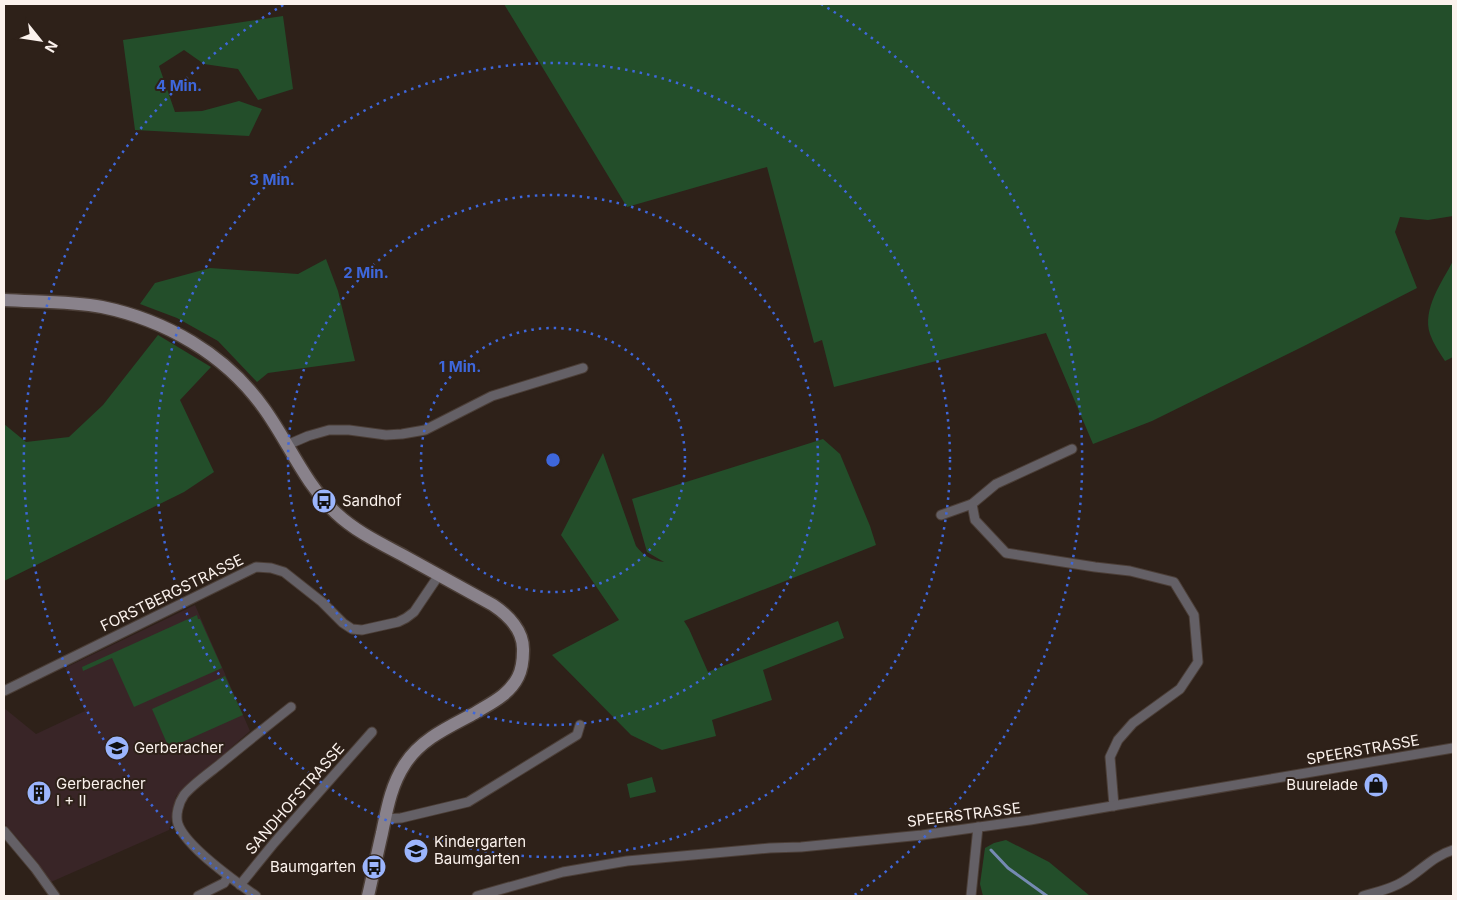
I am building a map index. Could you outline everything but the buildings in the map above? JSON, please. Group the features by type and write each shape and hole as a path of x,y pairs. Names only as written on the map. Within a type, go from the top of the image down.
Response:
{"street":[{"path":"4,300 56,302 101,307 150,320 202,349 250,390 263,406 305,475 319,494 346,522 493,605 513,622 521,637 523,647 522,662 518,676 505,694 491,704 438,733 420,746 405,764 395,783 368,896"},
{"path":"287,444 329,430 349,430 386,435 425,430 492,396 583,368"},
{"path":"940,515 972,504 996,484 1072,449"},
{"path":"972,504 975,520 1006,553 1095,568 1130,571 1174,582 1194,615 1198,662 1180,689 1132,723 1118,740 1110,757 1114,806"},
{"name":"FORSTBERGSTRASSE","path":"4,691 256,567 271,568 284,572 322,602 342,623 352,629 362,630 398,622 406,618 414,612 439,575"},
{"path":"256,896 228,877 192,845 182,833 177,823 178,806 184,795 207,774 291,707"},
{"path":"385,819 401,818 468,802 577,734 580,724"},
{"name":"SANDHOFSTRASSE","path":"240,885 274,843 372,732"},
{"name":"SPEERSTRASSE","path":"477,896 563,872 626,861 922,835 1030,820 1453,748"},
{"path":"971,896 978,827"},
{"path":"4,831 35,868 55,896"},
{"path":"1363,896 1392,888 1403,882 1431,860 1453,850"},
{"path":"198,896 224,883 228,877"}],"shaded area":[{"name":"Gerberacher","path":"195,605 250,731 176,796 169,830 51,882 4,823 4,708 36,734 85,711 65,668"}],"green space":[{"path":"504,4 1453,4 1453,216 1428,220 1400,217 1395,232 1417,288 1152,421 1093,444 1046,333 834,387 822,340 814,343 767,167 627,207"},
{"path":"283,16 293,89 258,100 238,69 204,64 184,50 159,66 175,112 202,111 239,101 262,109 249,136 135,130 123,40"},
{"path":"326,259 338,291 355,361 268,373 257,382 218,341 177,318 140,304 155,283 210,268 298,274"},
{"path":"1453,261 1453,357 1445,361 1434,344 1428,325 1434,296"},
{"path":"158,335 211,367 180,400 214,472 184,492 4,581 4,424 26,442 69,437 103,405"},
{"path":"823,439 840,454 876,545 684,621 708,672 838,621 844,638 763,670 772,700 712,720 716,736 662,750 631,735 552,655 619,620 561,535 603,453 636,546 648,557 664,562 647,552 632,499"},
{"path":"197,615 222,668 134,707 112,658 83,671 82,667"},
{"path":"225,676 243,715 169,748 152,709"},
{"path":"652,777 656,792 630,798 627,784"},
{"path":"1006,840 1049,862 1090,896 983,896 980,884 985,848"}],"waterway":[{"path":"991,850 1008,868 1047,896"}],"place":[{"name":"Sandhof","path":"324,501"},
{"name":"Gerberacher","path":"117,748"},
{"name":"Buurelade","path":"1376,785"},
{"name":"Gerberacher I + II","path":"39,793"},
{"name":"Kindergarten Baumgarten","path":"416,851"},
{"name":"Baumgarten","path":"374,867"}]}
